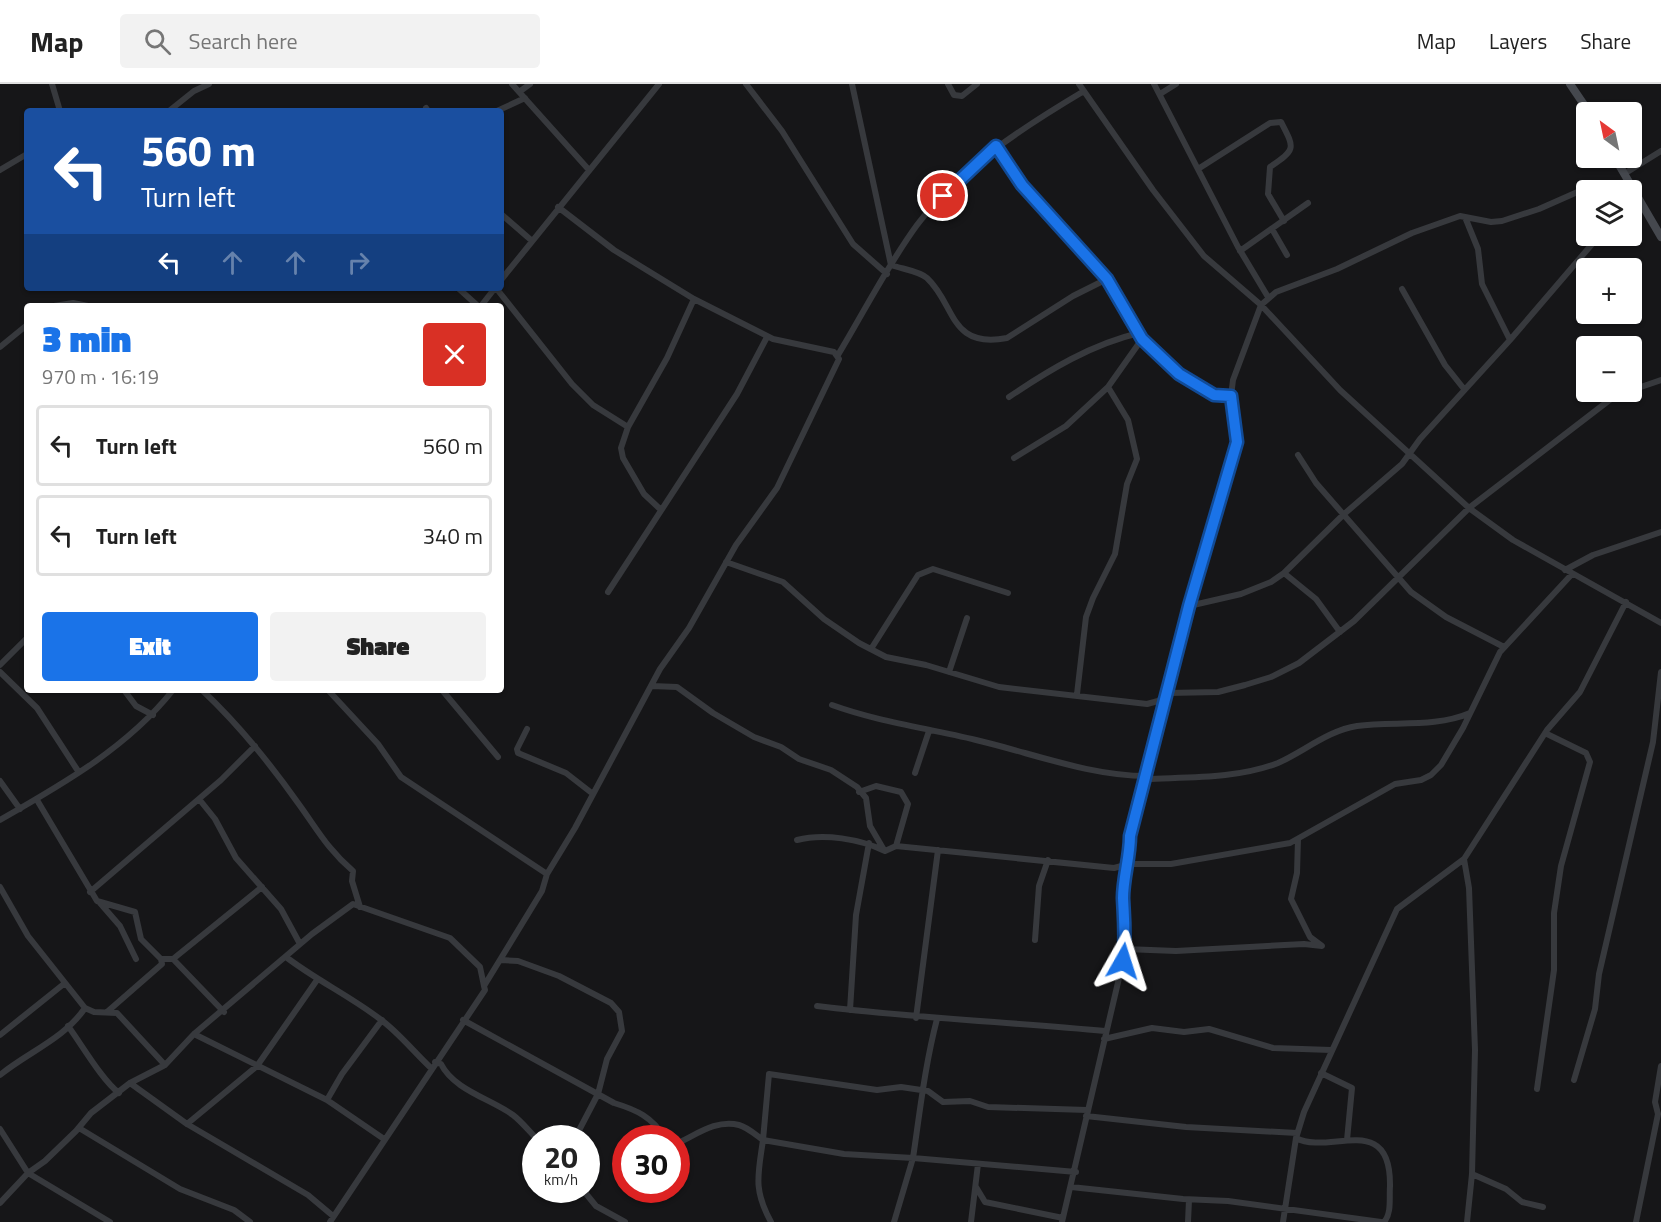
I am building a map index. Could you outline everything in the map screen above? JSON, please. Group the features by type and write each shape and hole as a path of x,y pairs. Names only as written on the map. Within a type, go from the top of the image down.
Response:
{"main road":[{"path":"1570,84 1582,102"},
{"path":"1621,168 1627,180"},
{"path":"1642,206 1661,237"}],"street":[{"path":"52,84 59,108"},
{"path":"173,108 194,91 209,84"},
{"path":"512,84 589,171"},
{"path":"519,92 530,84"},
{"path":"504,276 659,84"},
{"path":"746,84 782,131 853,244 886,274"},
{"path":"852,84 891,266"},
{"path":"948,84 954,95 962,96 977,84"},
{"path":"1079,84 1153,190 1204,256 1261,305 1340,390 1409,454 1469,508 1513,540 1661,623"},
{"path":"1154,84 1240,251 1268,297"},
{"path":"1160,94 1176,84"},
{"path":"484,986 542,891 547,874 660,669 689,628 726,562 777,488 839,359 838,355 918,224 956,182 996,146 1084,91"},
{"path":"503,108 525,98"},
{"path":"1198,168 1270,123 1281,122 1292,144 1292,149 1289,154 1270,167 1268,194 1284,221"},
{"path":"996,146 1022,185 1107,279 1141,336 1179,374 1214,395 1231,396"},
{"path":"1624,174 1661,151"},
{"path":"0,170 24,156"},
{"path":"976,1187 985,1202 1063,1220 1076,1172 1087,1113 1125,949 1123,896 1129,864 1130,836 1147,777 1189,606 1237,442 1231,396 1242,352 1261,305 1268,297 1412,233 1460,216 1491,222 1502,221 1539,209 1576,193"},
{"path":"1240,251 1308,203"},
{"path":"558,207 614,250 694,299 767,337 838,355"},
{"path":"504,217 531,240"},
{"path":"1465,217 1478,249 1482,284 1510,340"},
{"path":"1272,229 1287,255"},
{"path":"1189,606 1241,594 1271,582 1284,573 1343,515 1402,464 1464,389 1510,340 1590,246"},
{"path":"891,266 928,279 959,326 972,336 995,340 1007,338 1073,296 1107,279"},
{"path":"1401,290 1445,365 1464,389"},
{"path":"462,291 476,303"},
{"path":"483,303 493,291"},
{"path":"498,291 572,384 593,405 628,427"},
{"path":"660,509 644,494 623,458 621,448 628,427 667,358 694,299"},
{"path":"0,347 24,327"},
{"path":"1014,458 1022,451 1057,432 1108,387 1141,336"},
{"path":"1009,397 1050,370 1112,340 1141,336"},
{"path":"608,592 737,394 767,337"},
{"path":"1642,387 1661,380"},
{"path":"1077,694 1086,617 1115,554 1127,484 1137,459 1128,420 1108,387"},
{"path":"726,562 783,582 824,619 872,649 895,660 950,672 999,687 1077,694 1147,704 1158,701 1168,693 1218,692 1271,677 1299,663 1340,632 1399,578 1469,508 1607,402"},
{"path":"1298,455 1316,483 1411,592 1446,617 1504,647"},
{"path":"1565,570 1610,548 1661,532"},
{"path":"872,649 918,575 933,569 1008,593"},
{"path":"1284,573 1316,599 1340,632"},
{"path":"885,851 896,846 1114,868 1129,864 1182,862 1273,848 1298,839 1395,784 1421,780 1431,775 1441,765 1504,647 1572,574"},
{"path":"1283,1222 1296,1135 1321,1073 1397,909 1464,859 1545,733 1580,692 1626,602"},
{"path":"950,672 967,618"},
{"path":"1,663 24,641"},
{"path":"0,672 37,708 78,771"},
{"path":"1574,1080 1595,1010 1599,974 1653,742 1661,672"},
{"path":"652,686 677,687 713,713 754,737 781,747 799,759 831,770 857,787 866,798 870,826 885,851"},
{"path":"126,693 136,706 153,715"},
{"path":"0,820 37,800 123,742 153,715 171,693"},
{"path":"205,693 243,730 299,803 330,851 353,871 352,881 360,908"},
{"path":"331,693 378,744 401,777 547,874"},
{"path":"444,693 498,758"},
{"path":"832,705 861,716 929,731 941,731 1037,754 1100,773 1147,777 1221,775 1256,770 1277,763 1355,727 1445,721 1470,713"},
{"path":"527,729 517,749 518,753 566,773 593,794"},
{"path":"915,773 929,731"},
{"path":"1537,1089 1554,970 1554,913 1561,866 1590,762 1586,753 1545,733"},
{"path":"90,892 199,799 255,746"},
{"path":"0,781 20,809"},
{"path":"859,792 876,786 901,792 908,804 896,846"},
{"path":"199,799 214,819 236,858 281,909 300,944"},
{"path":"37,800 90,892 120,926 136,959"},
{"path":"797,840 812,836 869,843 885,851"},
{"path":"1125,949 1176,951 1304,944 1322,946 1311,937 1291,899 1297,873 1298,839"},
{"path":"850,1010 856,915 869,843"},
{"path":"916,1018 938,850"},
{"path":"1464,859 1469,888 1475,1050 1472,1174 1467,1222"},
{"path":"1035,940 1039,886 1048,860"},
{"path":"0,887 28,936 85,1008 94,1012 117,1013 165,1065"},
{"path":"173,960 262,887"},
{"path":"97,901 135,912 141,939 161,959 173,960 224,1012"},
{"path":"0,1203 28,1173 45,1161 79,1128 91,1113 130,1083 165,1065 194,1034 224,1012 300,944 353,904 450,938 480,968 485,990 332,1219 308,1195 187,1124 130,1083"},
{"path":"286,957 317,980 330,985 382,1020 433,1065 441,1064 447,1073 475,1094 512,1114 523,1125"},
{"path":"107,1012 162,964 161,959"},
{"path":"501,960 518,962 559,976 611,1003 619,1012 622,1031 607,1059 598,1094 582,1125"},
{"path":"187,1124 257,1066 317,980"},
{"path":"0,1035 65,983"},
{"path":"817,1006 916,1018 1106,1031"},
{"path":"0,1076 35,1049 61,1035 85,1008"},
{"path":"894,1222 913,1158 926,1061 937,1019"},
{"path":"327,1100 342,1074 382,1020"},
{"path":"463,1020 614,1103 640,1110 656,1125"},
{"path":"68,1026 108,1085 119,1093"},
{"path":"1104,1039 1152,1028 1178,1032 1209,1029 1273,1048 1332,1050"},
{"path":"194,1034 327,1100 384,1139"},
{"path":"1636,1222 1658,1114 1655,1102 1661,1066"},
{"path":"1321,1073 1352,1088 1347,1140"},
{"path":"771,1222 759,1200 758,1174 769,1074 877,1090 901,1088 923,1090 933,1093 947,1103 970,1101 988,1107 1087,1113 1186,1127 1296,1135 1309,1143 1347,1140 1372,1143 1387,1159 1390,1172 1389,1214 1382,1222 1228,1201 1189,1200 1071,1188"},
{"path":"690,1138 708,1126 738,1125 763,1140 844,1154 1076,1172"},
{"path":"79,1128 180,1189 234,1210 250,1222"},
{"path":"0,1129 28,1173 110,1222"},
{"path":"971,1222 978,1164"},
{"path":"1472,1174 1506,1189 1522,1202 1543,1206"},
{"path":"1188,1222 1189,1200"},
{"path":"594,1203 625,1222"}],"route":[{"path":"943,196 996,146 1022,185 1081,253 1107,279 1142,339 1179,374 1214,395 1231,396 1237,442 1189,606 1130,836 1130,857 1123,896 1126,939 1123,961"}]}
